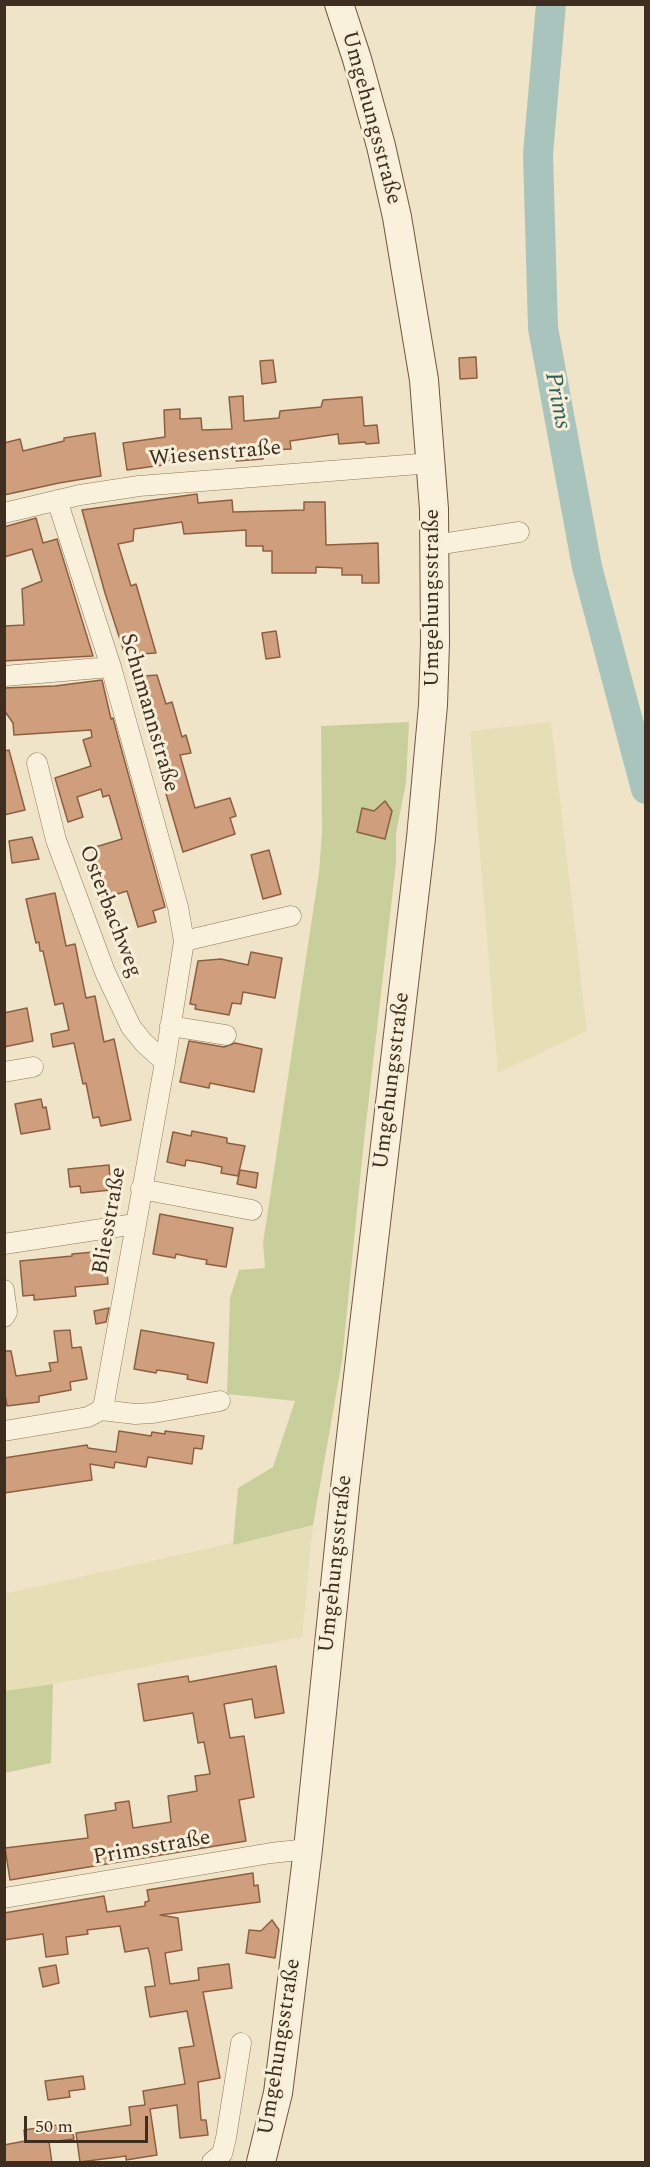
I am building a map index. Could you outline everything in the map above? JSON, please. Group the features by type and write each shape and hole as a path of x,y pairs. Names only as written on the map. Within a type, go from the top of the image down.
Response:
{"main road":[{"name":"Umgehungsstraße","path":"261,2163 278,2093 308,1849 345,1488 421,838 433,705 435,545 432,464 424,380 397,217 381,146 339,4"}],"street":[{"name":"Wiesenstraße","path":"4,513 57,500 139,486 432,464"},
{"name":"Schumannstraße","path":"57,500 111,667 178,908 184,941"},
{"path":"435,545 519,532"},
{"path":"4,676 111,667"},
{"name":"Osterbachweg","path":"37,763 56,840 105,972 131,1027 144,1043 165,1062"},
{"path":"184,941 291,916"},
{"name":"Bliesstraße","path":"100,1410 107,1387 165,1062 184,941"},
{"path":"170,1026 226,1035"},
{"path":"4,1072 33,1067"},
{"path":"141,1189 252,1210"},
{"path":"4,1244 135,1224"},
{"path":"4,1290 7,1312 4,1317"},
{"path":"4,1431 88,1418 100,1410 135,1414 153,1413 220,1401"},
{"name":"Primsstraße","path":"4,1898 271,1853 308,1849"},
{"path":"212,2163 222,2154 226,2138 241,2043"}],"shaded area":[{"path":"551,722 587,1031 498,1073 470,731"},
{"path":"313,1525 302,1637 5,1691 4,1594"}],"green space":[{"path":"409,722 406,783 396,833 396,863 363,1150 342,1361 313,1525 233,1545 238,1488 273,1467 295,1401 227,1394 230,1298 239,1270 265,1268 263,1243 319,872 322,832 321,726"},
{"path":"53,1684 51,1763 5,1773 5,1691"}],"building":[{"path":"476,357 477,378 460,379 459,358"},
{"path":"273,360 276,382 262,384 260,361"},
{"path":"243,396 244,421 279,418 280,411 321,407 323,400 362,397 364,426 377,425 379,443 339,444 338,434 290,441 291,449 272,450 272,455 262,455 263,459 163,461 163,465 127,470 123,443 165,437 164,410 180,409 180,419 201,418 202,430 232,429 229,397"},
{"path":"95,433 101,476 4,495 4,443 20,439 23,451 64,441 64,438"},
{"path":"197,494 198,503 232,500 233,512 304,510 304,502 325,502 326,545 378,543 379,583 362,583 362,575 342,575 342,568 316,567 316,573 272,573 272,551 263,551 263,546 246,546 246,530 184,534 182,522 134,529 133,541 118,544 131,586 136,584 156,653 125,655 82,510"},
{"path":"36,518 43,543 57,539 93,656 4,661 4,626 24,625 22,589 42,581 32,549 4,557 4,527"},
{"path":"276,631 280,657 266,659 262,633"},
{"path":"157,675 166,704 172,702 182,737 186,735 191,753 180,755 195,808 230,798 236,816 230,818 235,834 183,852 132,677"},
{"path":"102,680 165,907 153,911 156,922 138,927 127,891 98,900 91,877 100,874 92,848 122,839 109,795 103,797 101,789 77,797 83,817 68,822 55,778 91,766 83,740 92,737 91,730 14,735 13,723 4,710 4,688 55,686"},
{"path":"9,750 25,810 4,815 4,751"},
{"path":"385,801 392,811 385,839 357,832 362,808 374,811"},
{"path":"32,837 39,859 12,863 9,841"},
{"path":"269,850 281,894 263,899 251,855"},
{"path":"55,893 66,946 75,944 86,998 95,996 104,1042 114,1039 131,1120 101,1126 99,1117 93,1118 86,1083 83,1084 74,1043 53,1047 51,1034 69,1030 63,1003 55,1005 43,951 40,951 39,942 36,943 26,899"},
{"path":"251,952 282,958 275,998 243,992 241,1004 232,1003 229,1015 195,1009 196,1005 190,1004 198,961 221,959 248,965"},
{"path":"27,1008 33,1041 4,1047 4,1013"},
{"path":"189,1041 224,1047 235,1043 262,1049 254,1092 210,1083 209,1088 180,1082"},
{"path":"41,1099 43,1108 46,1107 50,1129 21,1134 15,1104"},
{"path":"192,1131 227,1138 227,1143 245,1146 238,1176 221,1173 222,1167 204,1163 186,1160 185,1166 167,1162 173,1132 191,1136"},
{"path":"109,1165 111,1190 81,1193 80,1186 70,1187 68,1169"},
{"path":"240,1170 258,1173 256,1188 237,1184"},
{"path":"160,1214 233,1228 226,1267 206,1264 207,1260 176,1254 175,1258 153,1254"},
{"path":"105,1251 108,1284 75,1287 76,1296 34,1300 34,1295 23,1296 20,1261"},
{"path":"109,1308 106,1322 96,1324 94,1311"},
{"path":"70,1330 72,1348 81,1347 87,1379 70,1382 71,1390 39,1396 39,1402 7,1406 4,1388 4,1351 11,1351 16,1376 51,1371 49,1363 58,1362 54,1331"},
{"path":"141,1330 214,1343 207,1383 187,1379 188,1375 134,1369"},
{"path":"119,1431 151,1436 152,1432 165,1434 165,1431 204,1436 202,1449 194,1448 192,1464 148,1457 146,1467 115,1462 114,1468 90,1464 92,1480 4,1493 4,1458 87,1445 88,1448 116,1452"},
{"path":"276,1666 284,1713 255,1718 252,1699 224,1704 230,1738 244,1736 254,1797 239,1800 246,1841 10,1880 5,1848 88,1838 85,1815 116,1810 115,1803 129,1801 133,1828 171,1822 168,1796 197,1791 195,1776 210,1774 204,1742 198,1743 193,1713 144,1721 138,1684 188,1676 189,1682"},
{"path":"253,1873 254,1886 258,1885 260,1902 160,1915 178,1918 182,1950 165,1953 170,1984 199,1980 198,1968 229,1964 232,1988 203,1992 220,2078 198,2082 201,2120 206,2120 208,2135 180,2138 177,2105 150,2109 157,2155 126,2160 126,2156 80,2162 76,2133 131,2125 129,2107 145,2105 143,2091 185,2084 179,2048 194,2046 187,2011 150,2017 145,1987 155,1986 148,1948 125,1952 120,1926 87,1930 88,1934 66,1937 68,1954 46,1957 43,1934 4,1940 4,1913 104,1896 107,1912 145,1906 145,1902 149,1901 147,1890"},
{"path":"272,1920 279,1930 275,1958 246,1953 249,1930 261,1931"},
{"path":"56,1965 59,1983 43,1987 39,1968"},
{"path":"83,2076 85,2089 69,2091 70,2097 48,2100 45,2081"},
{"path":"71,2123 74,2139 49,2142 52,2163 4,2163 4,2145 25,2141 24,2130"}],"waterway":[{"name":"Prims","path":"551,4 538,154 543,328 587,567 646,789"}]}
